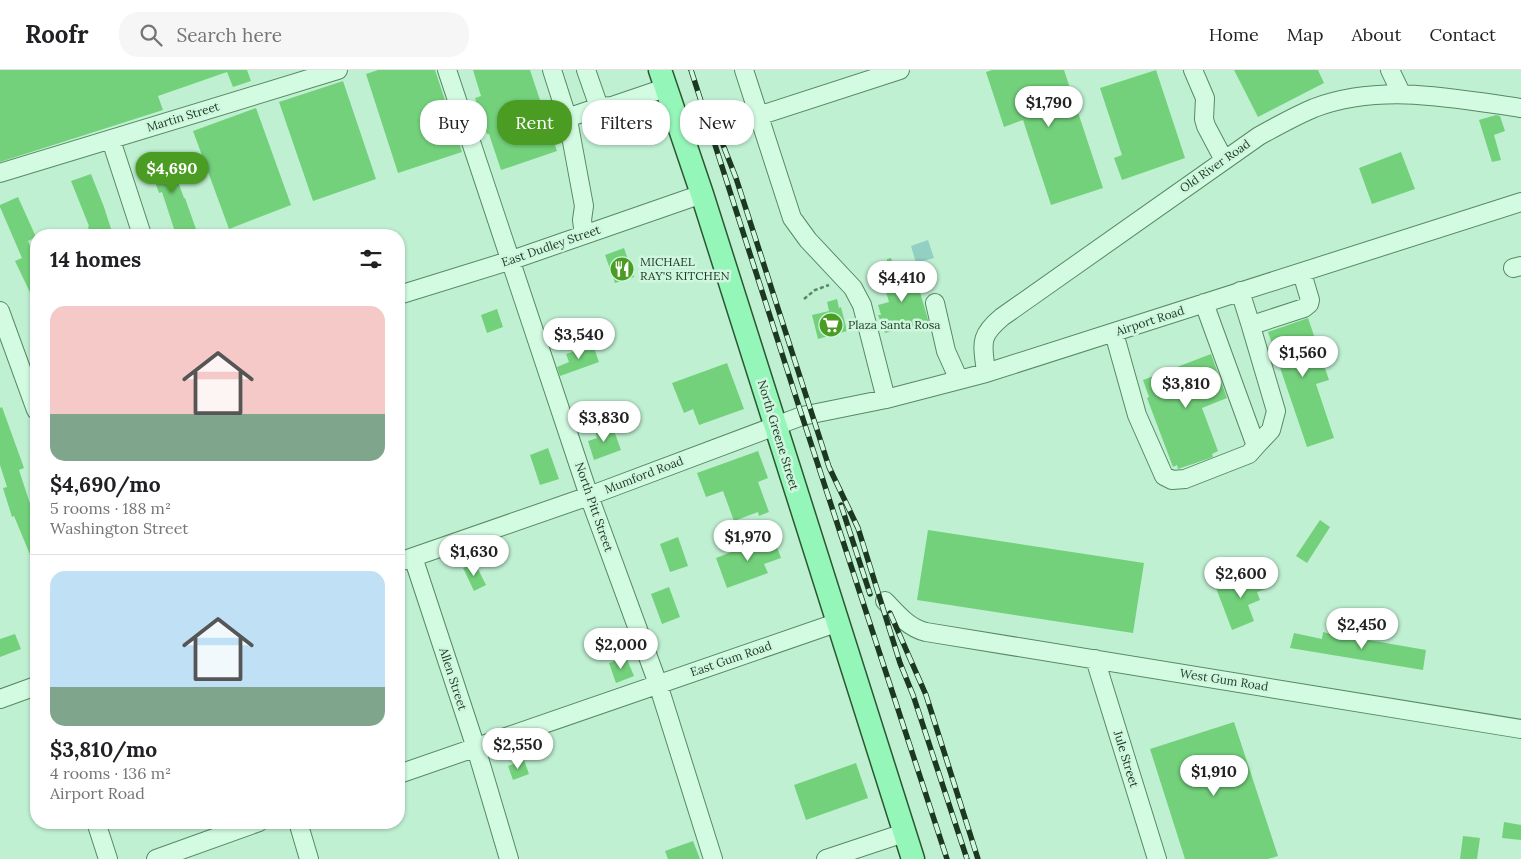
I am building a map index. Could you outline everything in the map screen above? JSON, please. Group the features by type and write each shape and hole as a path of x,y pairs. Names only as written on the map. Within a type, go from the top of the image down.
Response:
{"main road":[{"name":"North Greene Street","path":"662,79 702,194 912,859"}],"street":[{"name":"Martin Street","path":"0,173 338,70"},
{"name":"North Pitt Street","path":"447,70 512,260 589,496 658,684 713,859"},
{"path":"552,70 562,100"},
{"path":"586,70 597,100"},
{"path":"744,70 792,218 808,240 853,288 862,304 886,399"},
{"path":"758,116 900,70"},
{"path":"1193,70 1205,98 1204,119 1206,126 1224,160"},
{"path":"1390,70 1401,93"},
{"path":"623,100 662,79"},
{"name":"Old River Road","path":"986,373 984,339 989,327 1224,160 1259,136 1288,120 1314,108 1357,97 1401,93 1521,108"},
{"path":"111,140 140,229"},
{"path":"572,142 584,206 582,220 584,235"},
{"name":"East Dudley Street","path":"405,293 512,260 702,194"},
{"name":"Airport Road","path":"775,425 802,416 886,399 986,373 1521,202"},
{"path":"1250,323 1255,324 1304,308 1309,304 1310,300 1302,273"},
{"path":"1114,333 1136,415 1164,476 1172,480 1185,479 1249,454 1271,430 1276,411 1240,292"},
{"path":"934,303 946,352 959,380"},
{"path":"1204,303 1256,446"},
{"path":"0,311 30,394"},
{"name":"Mumford Road","path":"406,559 589,496 775,425"},
{"name":"Allen Street","path":"406,559 476,748 509,859"},
{"name":"West Gum Road","path":"885,601 901,618 915,628 926,632 1521,729"},
{"name":"East Gum Road","path":"405,772 836,623"},
{"name":"Jule Street","path":"1094,659 1157,859"},
{"path":"0,698 30,688"},
{"path":"98,829 108,859"},
{"path":"156,859 240,829"},
{"path":"300,829 309,859"},
{"path":"826,859 904,833"}],"path":[{"path":"804,299 815,290 829,285 837,284 853,288"}],"shaded area":[{"path":"928,240 934,258 916,263 911,246"}],"building":[{"path":"0,70 247,70 251,81 233,87 227,72 158,96 163,110 0,162"},
{"path":"378,70 435,70 445,100 420,100 420,145 460,145 462,152 398,173 366,74"},
{"path":"473,70 530,70 540,100 497,100 497,145 555,145 557,151 501,170 489,134 487,134 487,100 476,100 475,98 481,96"},
{"path":"992,70 1064,70 1103,188 1051,205 1023,120 1004,127 986,72"},
{"path":"1156,70 1185,158 1122,180 1114,158 1122,155 1100,88"},
{"path":"1234,70 1318,70 1324,83 1258,117"},
{"path":"343,81 376,179 313,201 279,102"},
{"path":"256,108 291,205 229,229 193,131"},
{"path":"1496,115 1500,116 1505,131 1494,135 1501,160 1492,162 1479,120"},
{"path":"167,152 196,229 174,229 162,192 159,193 147,159"},
{"path":"1401,152 1415,189 1372,204 1359,168"},
{"path":"91,174 111,229 89,229 71,181"},
{"path":"18,197 32,229 30,229 30,240 28,241 30,245 30,292 15,261 22,258 0,205"},
{"path":"624,248 634,277 615,283 605,255"},
{"path":"891,258 898,280 915,275 929,323 885,333 878,315 881,315 878,305 889,302 884,285 889,283 887,259"},
{"path":"837,299 847,331 818,339 812,315 829,311 827,302"},
{"path":"497,309 503,327 487,333 481,315"},
{"path":"1308,318 1329,380 1316,384 1334,438 1307,447 1268,332"},
{"path":"593,345 599,362 560,376 557,367 569,362 566,354"},
{"path":"1211,354 1227,398 1202,408 1218,451 1212,454 1213,457 1178,469 1177,465 1173,467 1147,398 1149,397 1143,380"},
{"path":"727,363 744,409 699,425 693,409 684,413 672,383"},
{"path":"2,407 24,468 19,470 30,504 30,555 14,516 12,517 3,488 7,487 0,465 0,408"},
{"path":"612,425 621,450 594,460 588,441 597,438 595,431"},
{"path":"548,448 559,479 540,485 530,455"},
{"path":"758,451 768,478 758,482 769,512 759,516 758,512 734,521 723,491 706,497 697,473"},
{"path":"1320,520 1330,527 1307,563 1296,556"},
{"path":"928,530 1144,563 1133,633 917,600"},
{"path":"773,536 781,558 764,564 768,573 727,588 716,558"},
{"path":"678,537 688,566 670,572 660,544"},
{"path":"475,563 486,585 474,591 463,568"},
{"path":"1259,571 1266,589 1257,592 1260,600 1248,605 1254,621 1232,630 1216,588"},
{"path":"669,587 680,617 662,624 651,594"},
{"path":"1323,632 1350,639 1351,637 1426,650 1423,670 1290,648 1294,633 1322,639"},
{"path":"15,634 21,649 0,657 0,639"},
{"path":"626,657 634,676 616,683 609,663"},
{"path":"1234,722 1278,856 1268,859 1185,859 1150,749"},
{"path":"524,760 529,774 513,780 508,766"},
{"path":"856,763 868,798 806,820 794,785"},
{"path":"1504,822 1521,825 1521,840 1502,838"},
{"path":"1463,836 1480,838 1477,859 1460,859"},
{"path":"693,841 700,859 668,859 665,851"}],"railway":[{"path":"691,70 947,859"},
{"path":"723,145 736,178 829,467 858,528 900,663 913,695 967,859"},
{"path":"841,505 870,594"},
{"path":"890,613 926,695 978,859"}],"place":[{"name":"MICHAEL RAY'S KITCHEN","path":"622,269"},
{"name":"Plaza Santa Rosa","path":"831,325"}]}
